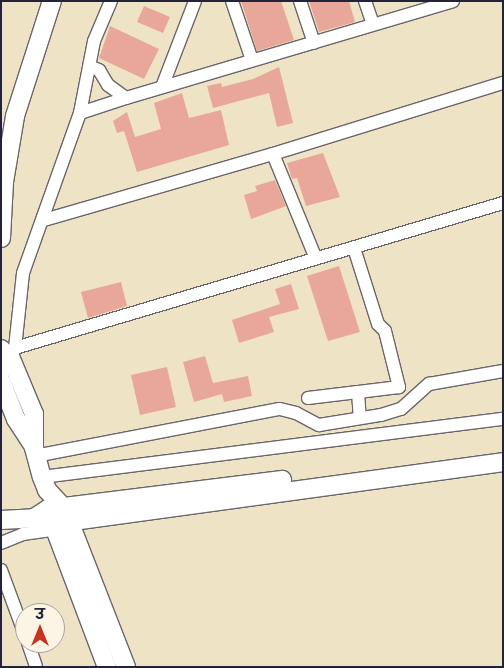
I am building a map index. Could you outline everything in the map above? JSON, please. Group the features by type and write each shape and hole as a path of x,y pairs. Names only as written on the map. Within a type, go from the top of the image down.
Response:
{"street":[{"path":"1,238 4,182 15,116 52,1"},
{"path":"107,667 51,520 45,484 35,452 16,418 2,381 23,273 44,220 80,113 91,67 94,41 111,1"},
{"path":"162,86 195,1"},
{"path":"232,1 252,60"},
{"path":"300,1 314,42"},
{"path":"365,1 373,24"},
{"path":"80,113 162,86 453,1"},
{"path":"91,67 98,70 108,85 126,98"},
{"path":"44,220 273,154 503,83"},
{"path":"273,154 316,259"},
{"path":"9,352 503,203"},
{"path":"308,398 399,387 385,331 378,324 354,248"},
{"path":"9,352 34,414 35,452"},
{"path":"35,452 280,409 296,413 318,425 356,419 401,409 429,384 503,371"},
{"path":"356,438 358,392"},
{"path":"45,484 356,438 503,419"},
{"path":"1,520 51,520 503,451"},
{"path":"239,492 503,462"},
{"path":"1,543 51,520"},
{"path":"51,520 126,667"},
{"path":"1,570 15,608"},
{"path":"31,653 36,666"}],"building":[{"path":"241,1 281,1 294,40 257,51"},
{"path":"309,1 349,1 355,22 319,32"},
{"path":"144,6 170,17 163,33 137,22"},
{"path":"110,26 159,49 144,79 99,58"},
{"path":"279,67 293,123 277,127 269,93 213,108 207,86 221,83 222,87 253,79"},
{"path":"182,93 189,118 221,110 229,145 137,172 124,131 117,133 113,121 127,112 135,137 161,129 154,103"},
{"path":"323,153 340,197 306,206 297,178 292,179 287,163"},
{"path":"275,180 286,206 251,219 244,195 257,191 255,186"},
{"path":"339,266 360,332 328,341 307,276"},
{"path":"121,282 127,306 88,318 81,292"},
{"path":"291,284 299,309 269,317 274,332 239,343 232,320 280,304 275,289"},
{"path":"205,356 213,383 248,376 252,396 224,402 222,394 194,402 183,362"},
{"path":"167,367 176,407 140,415 131,375"}]}
